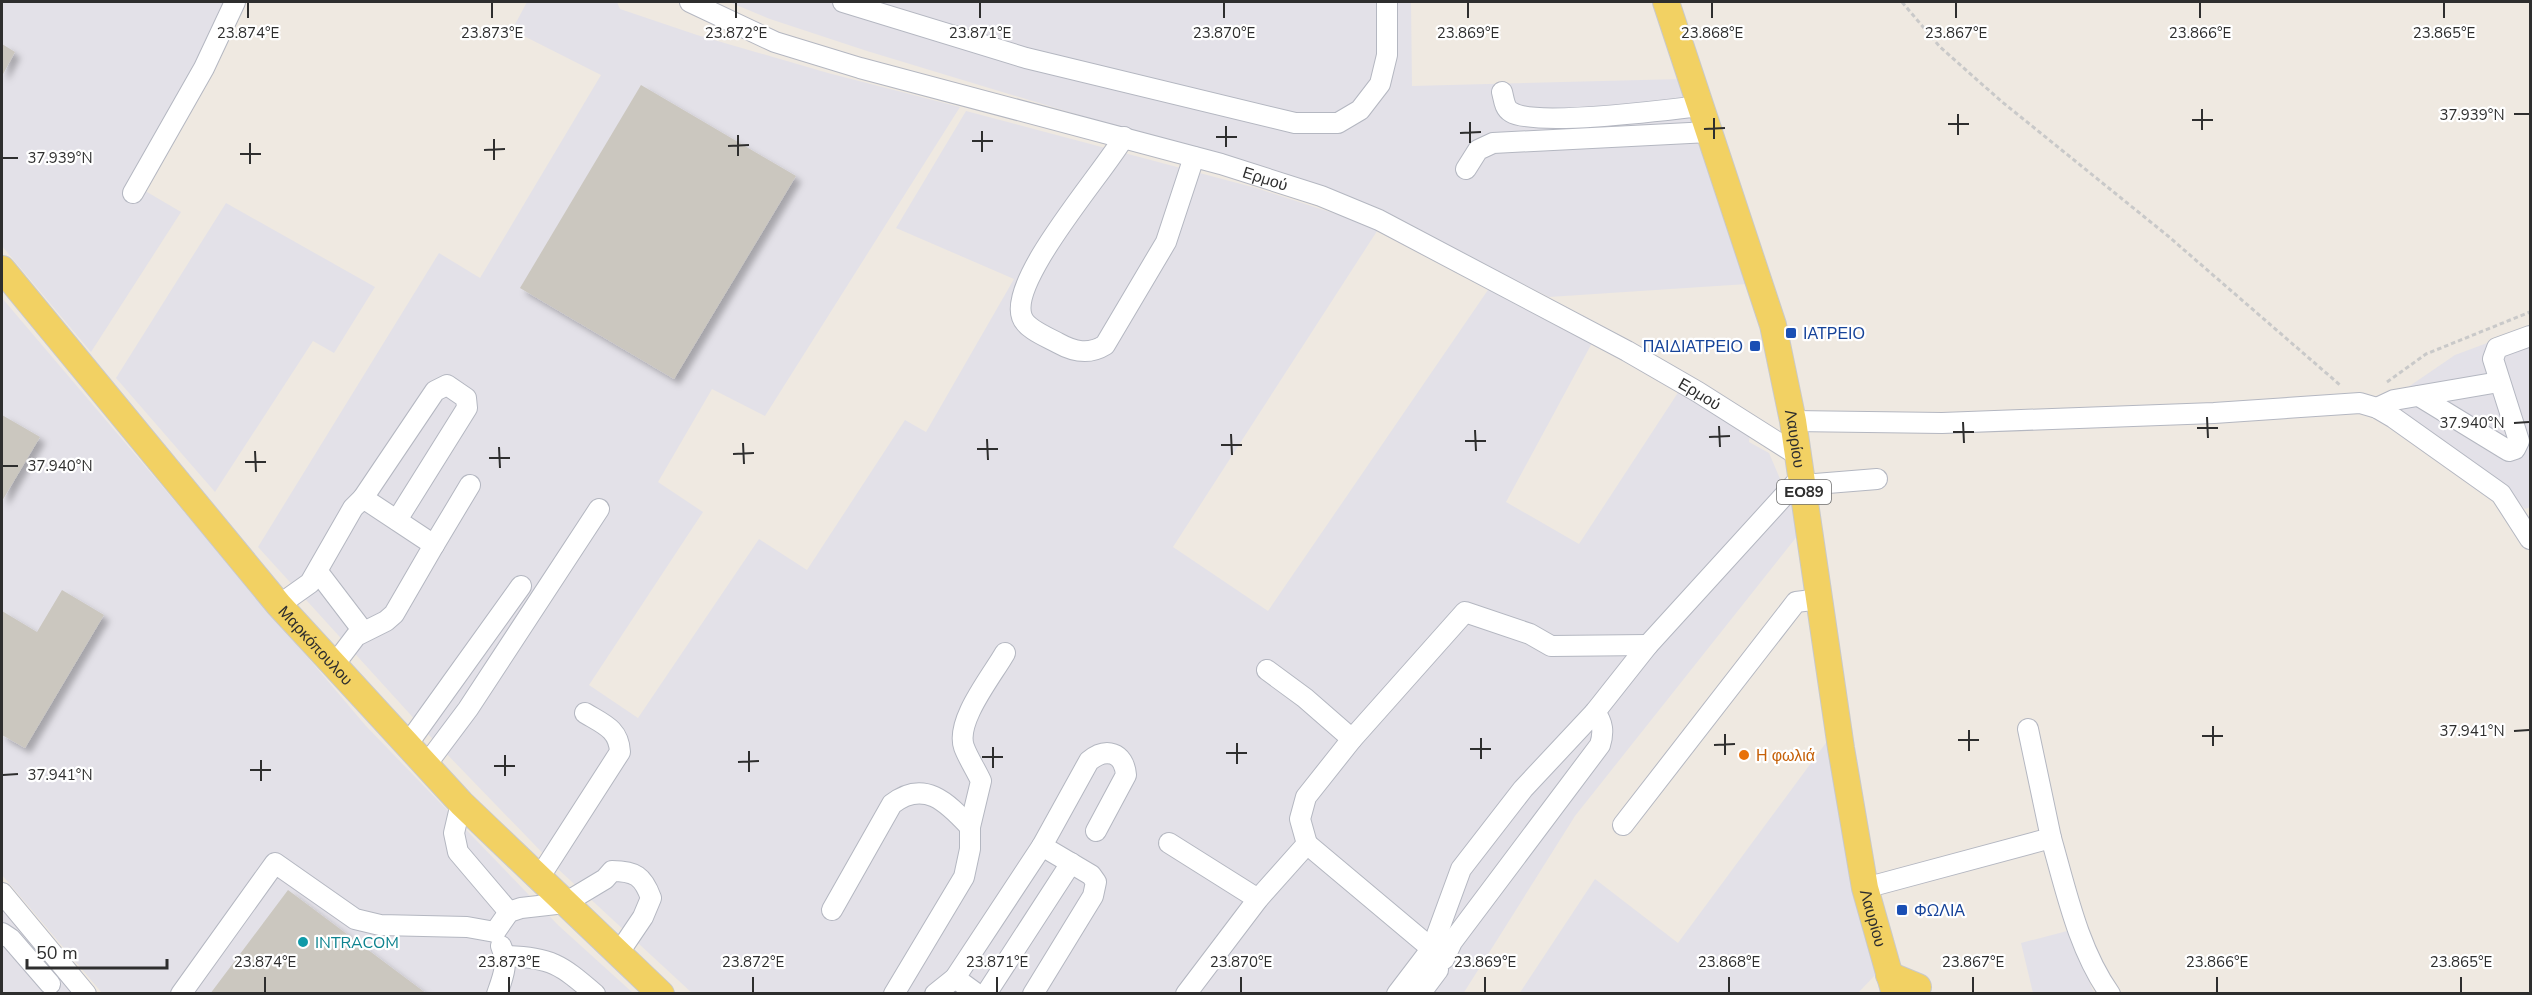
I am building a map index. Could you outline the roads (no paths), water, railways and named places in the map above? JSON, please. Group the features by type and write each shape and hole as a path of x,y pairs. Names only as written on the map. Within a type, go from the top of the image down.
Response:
{"main road":[{"name":"Λαυρίου","path":"1666,2 1773,325 1793,421 1841,748 1866,888 1901,985"},
{"name":"Μαρκόπουλου","path":"2,269 279,605 461,803 661,993"}],"street":[{"path":"133,193 204,68 235,2"},
{"name":"Ερμού","path":"690,2 775,42 921,84 1194,157 1321,196 1379,220 1627,351 1698,392 1801,472"},
{"path":"843,2 1026,58 1295,123 1338,123 1360,110 1380,84 1386,55 1387,2"},
{"path":"1502,92 1506,108 1512,113 1528,117 1602,116 1700,106"},
{"path":"1466,169 1478,150 1494,143 1709,132"},
{"path":"1124,137 1050,240 1020,302 1021,315 1025,324 1071,351 1096,351 1105,345 1166,242 1194,157"},
{"path":"2419,396 2510,451 2515,449 2519,441 2493,359 2494,352 2503,346 2530,336"},
{"path":"1793,421 1942,423 2369,406 2499,382"},
{"path":"279,605 310,583 353,508 363,498 435,391 447,385 466,398 467,408 397,520"},
{"path":"2369,406 2501,494 2530,539"},
{"path":"1397,993 1432,948 1461,869 1523,789 1595,712 1648,645 1801,472 1877,479"},
{"path":"334,665 356,636 386,621 394,614 470,485"},
{"path":"363,498 434,545"},
{"path":"426,765 468,709 599,509"},
{"path":"318,572 363,631"},
{"path":"407,745 521,586"},
{"path":"1623,825 1796,602 1820,599"},
{"path":"1595,712 1602,725 1603,736 1600,745 1452,942 1444,959 1306,844 1300,819 1306,797 1352,739 1465,612 1530,634 1551,646 1648,645"},
{"path":"894,993 964,877 970,849 970,827 981,781 964,747 962,731 967,717 1005,653"},
{"path":"1267,670 1305,698 1352,739"},
{"path":"539,878 620,752 619,739 612,731 585,713"},
{"path":"2028,729 2051,838 2076,921 2095,973 2110,993"},
{"path":"935,993 955,978 1042,846 1089,761 1105,752 1115,754 1125,766 1126,775 1096,831"},
{"path":"832,910 892,804 905,794 922,793 948,803 970,827"},
{"path":"461,803 454,833 458,852 509,912"},
{"path":"1866,888 2051,838"},
{"path":"1169,843 1258,899"},
{"path":"1186,993 1258,899 1306,844"},
{"path":"1033,993 1093,896 1096,882 1091,875 1042,846"},
{"path":"181,993 275,863 355,919 380,925 467,927 495,932"},
{"path":"986,993 1071,864"},
{"path":"495,932 509,912 521,908 565,903 605,879 612,871 628,871 646,882 651,898 643,916 618,954"},
{"path":"2,893 86,993"},
{"path":"495,932 506,956 505,969 497,993"},
{"path":"2,933 11,939 50,989 62,965"},
{"path":"506,956 533,957 550,961 569,972 595,993"},
{"path":"1420,993 1438,970"},
{"path":"955,978 977,993"}],"place":[{"name":"ΙΑΤΡΕΙΟ","path":"1791,333"},
{"name":"ΠΑΙΔΙΑΤΡΕΙΟ","path":"1755,346"},
{"name":"Η φωλιά","path":"1744,755"},
{"name":"ΦΩΛΙΑ","path":"1902,910"},
{"name":"INTRACOM","path":"303,942"}]}
